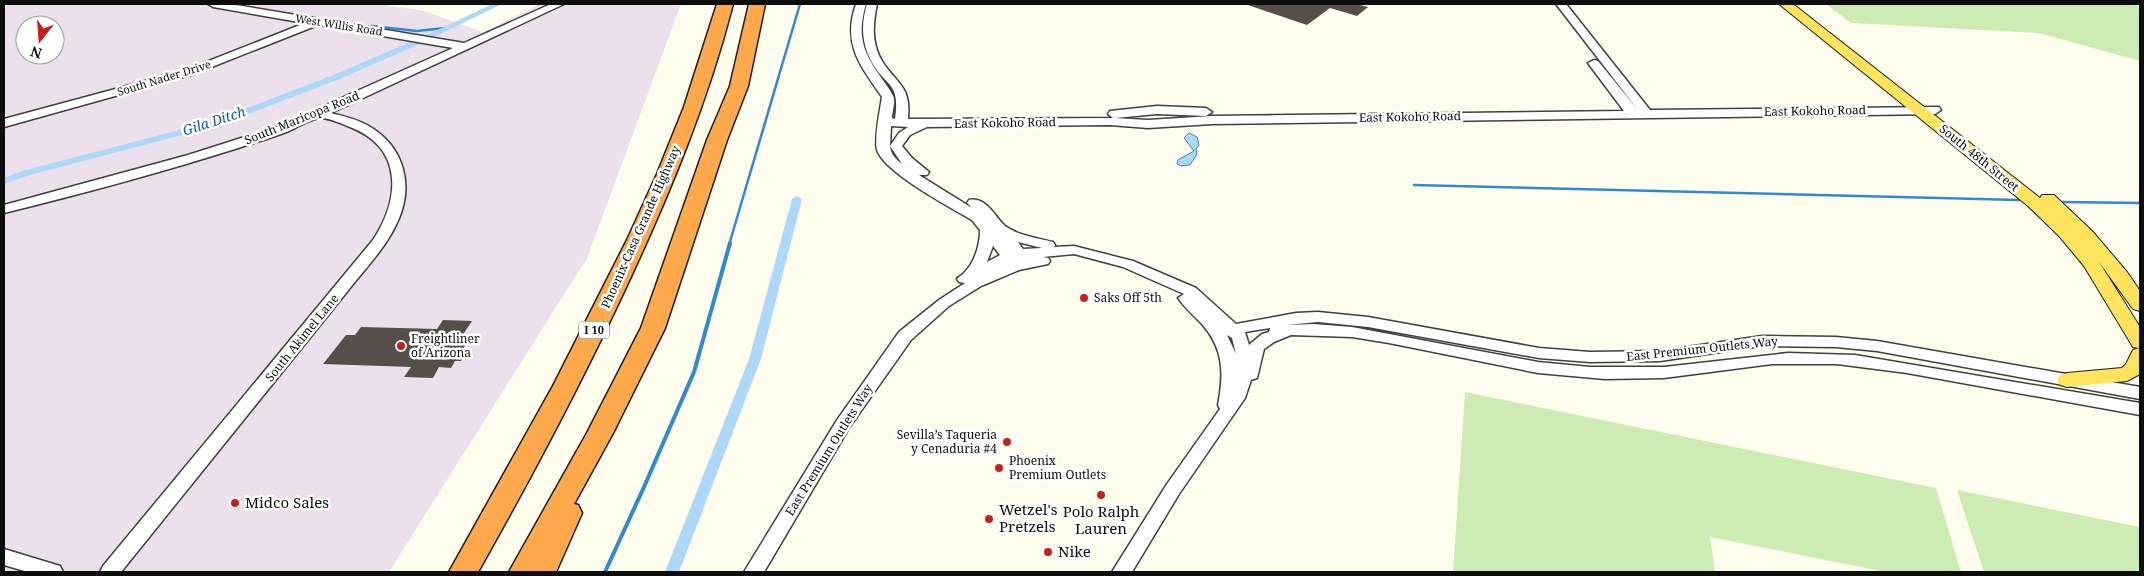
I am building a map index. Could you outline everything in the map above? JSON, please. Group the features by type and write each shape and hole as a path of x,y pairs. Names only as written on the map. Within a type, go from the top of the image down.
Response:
{"highway":[{"path":"703,76 712,4"},
{"name":"Phoenix-Casa Grande Highway","path":"463,572 565,385 613,290 658,194 714,48 725,4"},
{"path":"739,86 757,4"},
{"path":"523,572 600,433 653,328 716,140 770,4"},
{"path":"542,572 558,539 600,433"}],"main road":[{"name":"South 48th Street","path":"1785,4 2047,198 2087,234 2114,266 2140,305"},
{"name":"South 48th Street","path":"1800,4 2034,202 2065,232 2096,270 2140,342"},
{"path":"2067,380 2127,374 2135,368 2140,355"}],"street":[{"name":"West Willis Road","path":"213,4 465,47"},
{"name":"South Maricopa Road","path":"4,209 201,155 283,129 559,4"},
{"path":"866,5 856,16 855,36 864,62 888,97 883,134 884,151 893,164 977,217 1017,260"},
{"path":"866,5 868,16 867,36 873,55 880,67 897,86 902,96 901,120"},
{"path":"1555,5 1637,110"},
{"name":"South Nader Drive","path":"4,123 190,72 319,21"},
{"name":"East Kokoho Road","path":"901,120 1116,118 1148,124 1326,115 1922,106"},
{"name":"South Akimel Lane","path":"110,572 341,290 377,244 389,225 401,191 400,172 394,159 382,144 364,129 319,114"},
{"name":"East Kokoho Road","path":"886,119 938,124 1116,118"},
{"path":"938,124 915,128 900,137 896,146 900,153 918,169 979,206 991,216 1001,228 1017,260"},
{"path":"944,303 955,287 982,259 986,249 987,229 977,217"},
{"path":"1001,228 1018,238 1030,242 1074,250"},
{"name":"East Premium Outlets Way","path":"964,279 1017,260 1074,250 1128,264 1190,291 1199,298 1244,353 1244,376 1237,398 1172,489 1122,572"},
{"name":"East Premium Outlets Way","path":"754,572 854,409 905,336 944,303 1017,260 1057,259 1128,264"},
{"name":"East Premium Outlets Way","path":"1177,285 1182,294 1228,334 1231,368 1230,387 1224,416"},
{"path":"1199,298 1212,303 1227,314 1241,319 1294,323"},
{"name":"East Premium Outlets Way","path":"1228,334 1294,323 1354,320 1539,353 1590,357 1660,356 1775,340 1860,344 2140,393"},
{"path":"1237,398 1248,386 1256,347 1294,323"},
{"name":"East Premium Outlets Way","path":"1294,323 1365,334 1512,363 1574,372 1624,374 1673,372 1746,361 1807,358 1840,359 1909,368 2140,409"},
{"path":"1903,351 1909,368"},
{"path":"1660,356 1673,372"},
{"path":"4,557 53,572"}],"shaded area":[{"path":"4,4 379,4 424,11 483,32 540,4 681,4 587,258 389,572 4,572"}],"green space":[{"path":"1826,4 2140,4 2140,61 2039,33 1851,23"},
{"path":"1465,392 1936,488 1961,572 1885,572 1710,537 1715,572 1453,572"},
{"path":"1957,490 2140,527 2140,572 1984,572"}],"water":[{"path":"1189,133 1197,137 1199,145 1196,149 1197,154 1190,165 1181,166 1177,164 1178,160 1194,151 1184,138"}],"building":[{"path":"1248,4 1356,4 1368,7 1357,16 1330,8 1307,25"},
{"name":"Freightliner of Arizona","path":"443,320 472,321 460,339 469,340 460,353 466,353 461,361 455,361 451,368 439,367 433,378 404,377 411,367 323,364 346,335 355,335 361,327 437,329"}],"waterway":[{"name":"Gila Ditch","path":"431,35 498,4"},
{"path":"729,245 800,4"},
{"path":"372,26 417,31 446,28"},
{"name":"Gila Ditch","path":"4,181 26,173 217,123 339,76 417,42"},
{"path":"1414,185 2019,200"},
{"path":"672,572 755,359 797,199"},
{"path":"2062,202 2140,203"},
{"path":"605,572 694,372 730,243"}],"place":[{"name":"Saks Off 5th","path":"1084,298"},
{"name":"Freightliner of Arizona","path":"401,346"},
{"name":"Sevilla’s Taqueria y Cenaduria #4","path":"1007,442"},
{"name":"Phoenix Premium Outlets","path":"999,468"},
{"name":"Polo Ralph Lauren","path":"1101,495"},
{"name":"Midco Sales","path":"235,503"},
{"name":"Wetzel's Pretzels","path":"989,519"},
{"name":"Nike","path":"1048,552"}]}
